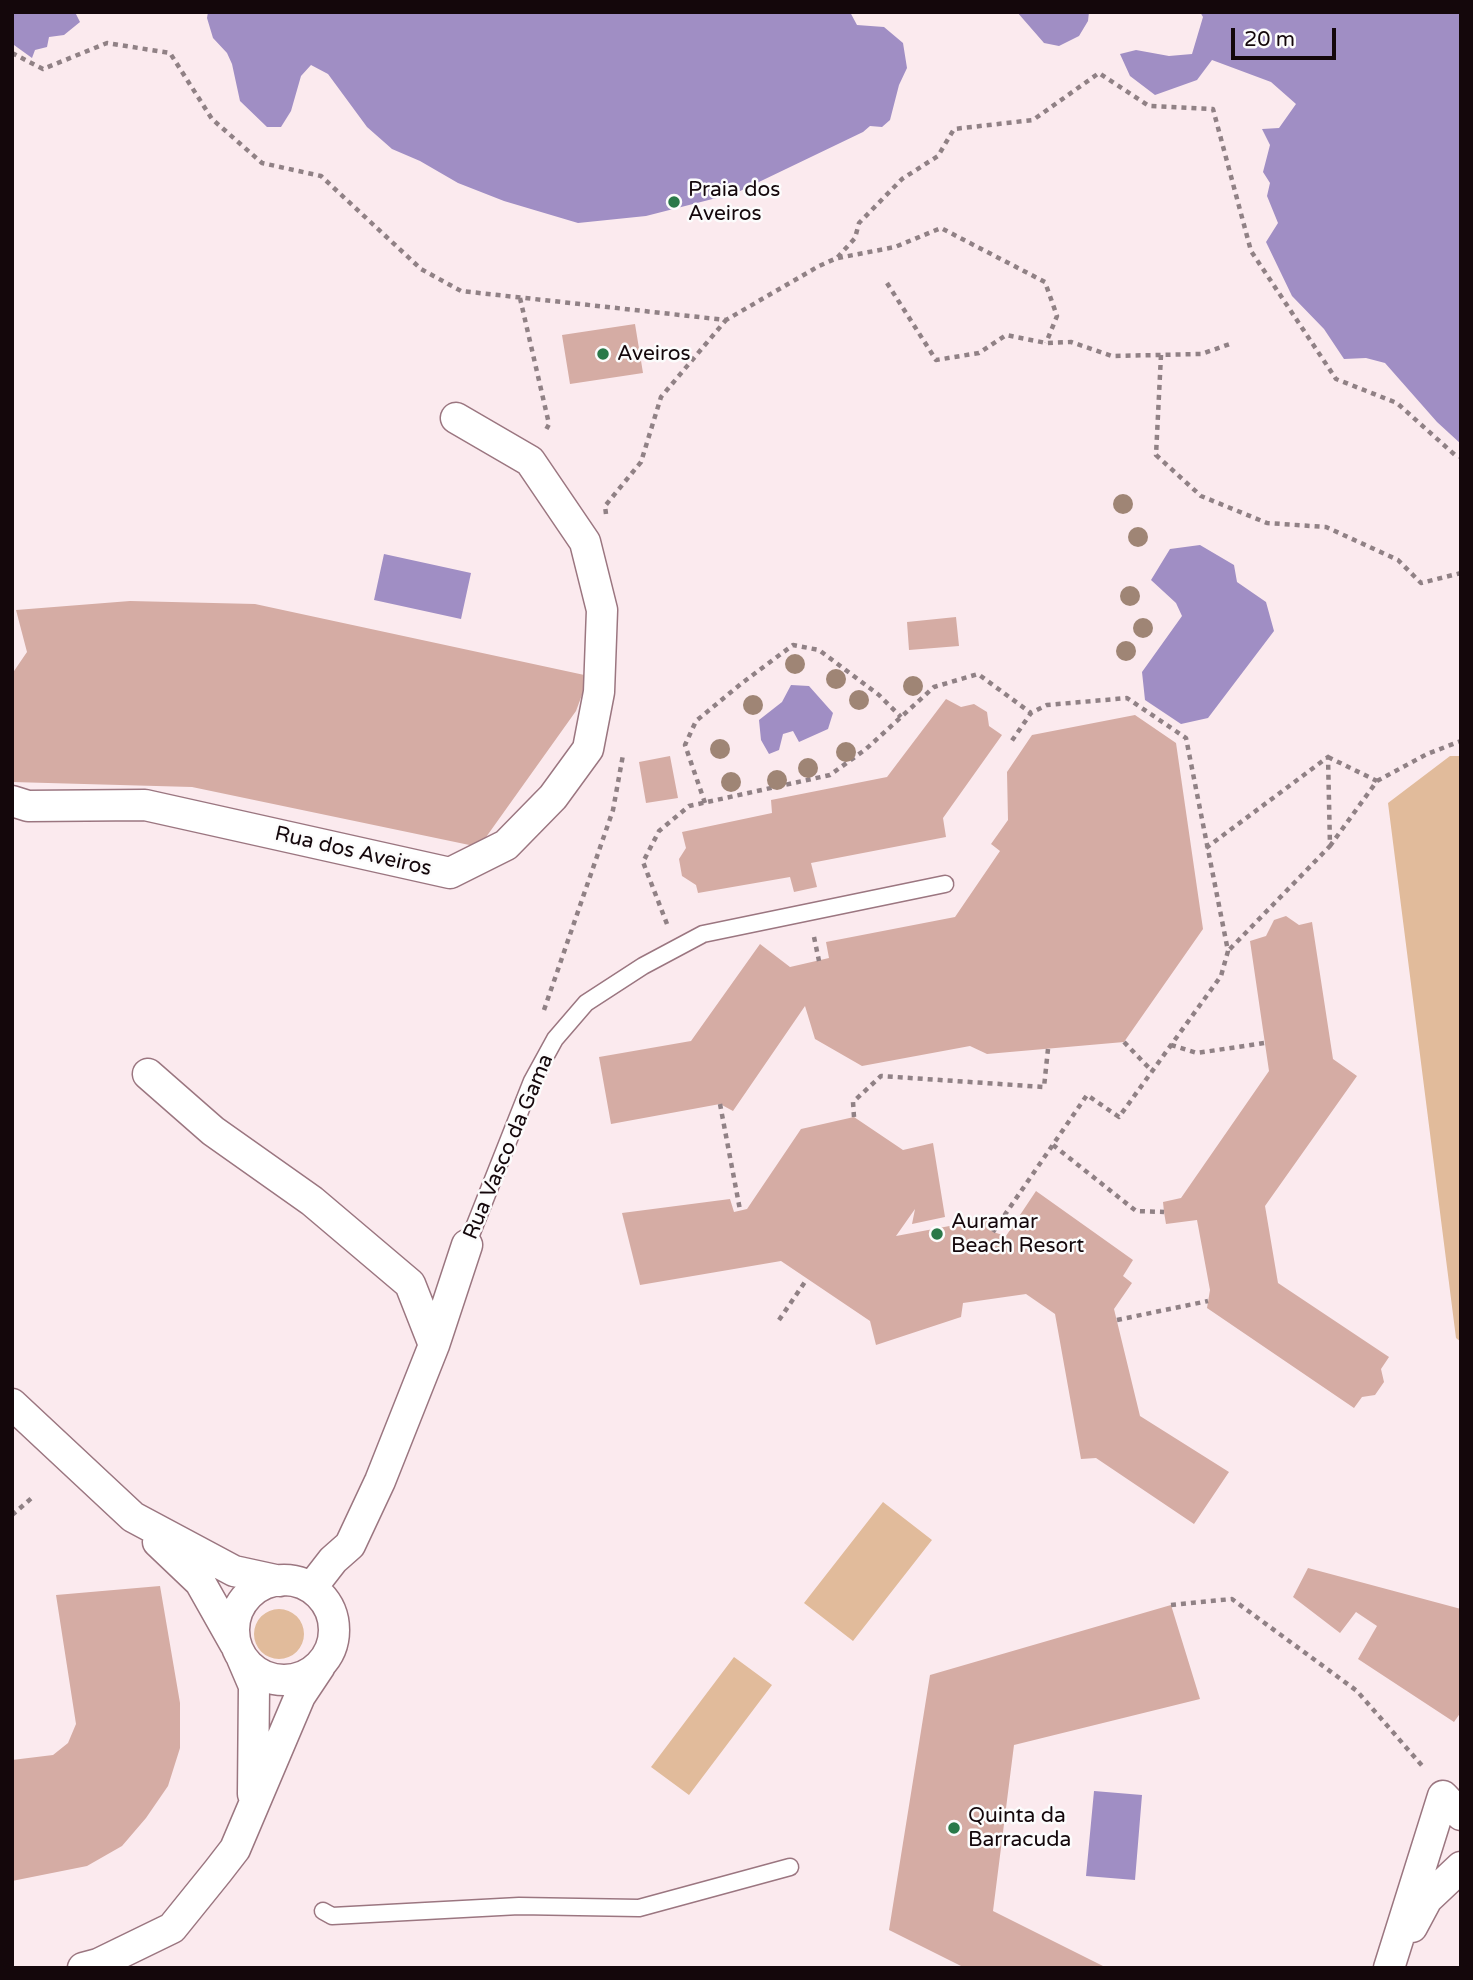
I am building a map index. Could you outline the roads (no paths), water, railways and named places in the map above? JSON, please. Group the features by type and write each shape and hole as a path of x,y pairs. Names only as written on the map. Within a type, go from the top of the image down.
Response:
{"street":[{"name":"Rua dos Aveiros","path":"12,801 28,806 145,806 450,873 506,845 553,797 588,749 599,692 602,610 584,542 530,461 456,418"},
{"path":"148,1074 213,1131 312,1201 410,1284 434,1345"},
{"name":"Rua Vasco da Gama","path":"312,1587 333,1560 350,1545 380,1482 434,1345 467,1245"},
{"path":"12,1404 200,1582 254,1686 253,1808"},
{"path":"133,1517 234,1571 280,1580"},
{"path":"288,1579 312,1587 328,1604 335,1628 334,1642 327,1659 306,1676 282,1681 261,1676 238,1651 233,1626 246,1596 267,1582 280,1580 288,1579"},
{"path":"83,1968 98,1964 172,1928 235,1849 300,1696 320,1666"},
{"path":"1390,1965 1452,1806"},
{"path":"1390,1965 1427,1899 1461,1867"}],"lane":[{"name":"Rua Vasco da Gama","path":"467,1245 532,1081 555,1039 586,1003 643,966 703,934 945,884"},
{"path":"323,1911 332,1916 519,1906 639,1908 790,1867"}],"place":[{"name":"Praia dos Aveiros","path":"674,202"},
{"name":"Aveiros","path":"603,354"},
{"name":"Auramar Beach Resort","path":"937,1234"},
{"name":"Quinta da Barracuda","path":"954,1828"}]}
